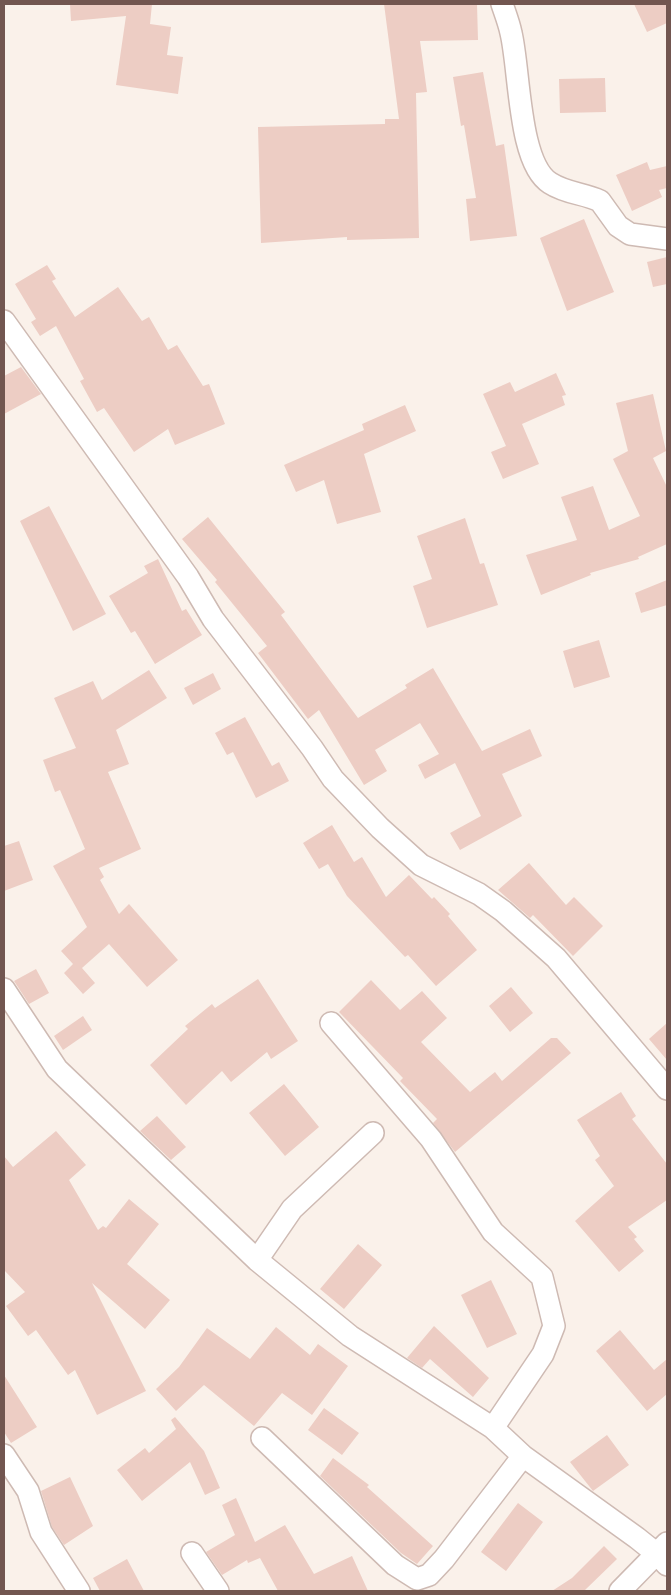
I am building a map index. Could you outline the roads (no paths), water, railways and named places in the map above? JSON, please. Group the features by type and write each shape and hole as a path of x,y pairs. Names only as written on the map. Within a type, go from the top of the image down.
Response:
{"street":[{"path":"502,4 511,33 525,128 536,170 550,184 565,191 600,200 618,226 630,234 667,239"},
{"path":"4,321 188,578 213,619 306,740 333,779 380,828 421,865 479,894 503,911 556,958 667,1089"},
{"path":"4,989 57,1069 257,1260 350,1336 493,1428 523,1456 664,1554 620,1591"},
{"path":"331,1023 432,1139 493,1232 542,1277 554,1326 543,1354 493,1428"},
{"path":"257,1260 292,1209 373,1133"},
{"path":"262,1438 395,1566 417,1579 429,1575 444,1559 523,1456"},
{"path":"4,1456 28,1491 42,1532 79,1591"},
{"path":"192,1553 218,1591"}]}
